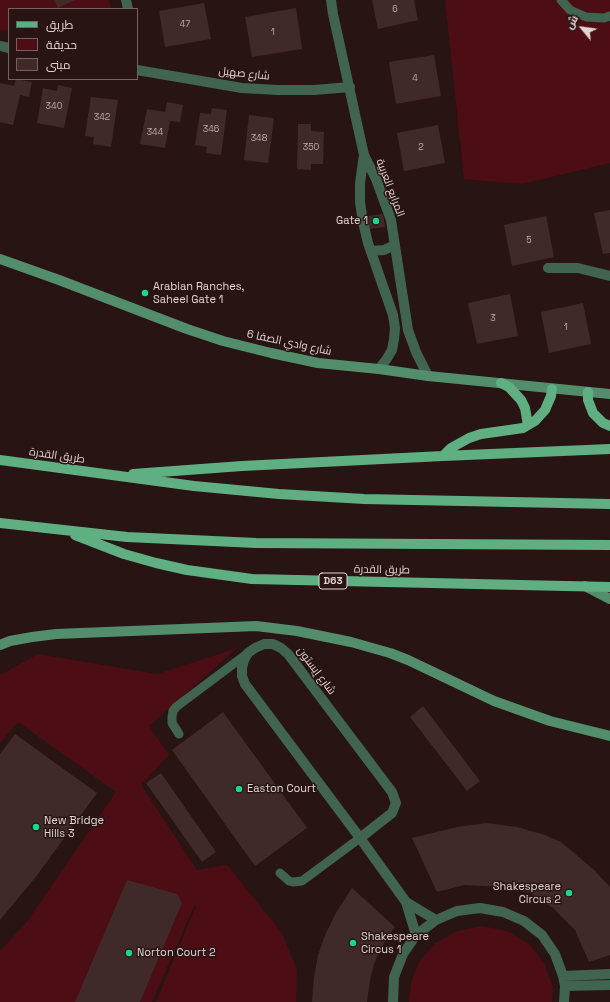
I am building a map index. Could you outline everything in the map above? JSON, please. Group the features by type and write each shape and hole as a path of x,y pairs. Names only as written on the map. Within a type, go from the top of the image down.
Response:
{"main road":[{"path":"501,382 512,390 521,400 525,408 528,425"},
{"path":"443,456 455,446 469,438 482,434 522,428 535,421 549,404 552,389"},
{"path":"588,392 588,400 593,413 603,424 610,426"},
{"name":"طريق القدرة","path":"110,475 242,466 610,449"},
{"name":"طريق القدرة","path":"0,460 210,488 279,494 364,499 610,504"},
{"name":"طريق القدرة","path":"0,523 64,531 143,538 256,543 610,545"},
{"name":"طريق القدرة","path":"64,531 124,554 187,570 252,579 610,587"}],"street":[{"path":"332,0 333,14 364,155"},
{"name":"شارع صهيل","path":"138,69 242,88 300,90 350,87"},
{"name":"المرابع العربية","path":"364,155 376,179 390,220 396,245 408,330 416,352 428,376"},
{"name":"المرابع العربية","path":"364,155 360,183 360,202 363,222 371,251 393,315 395,328 392,350 379,369"},
{"path":"360,183 367,179 376,179"},
{"path":"371,251 384,250 396,245"},
{"name":"شارع وادي الصفا 6","path":"0,259 187,329 223,341 271,353 318,363 379,369 428,376 501,382 552,389 610,394"},
{"path":"548,268 578,268 610,276"},
{"path":"585,586 610,599"},
{"path":"0,645 25,638 56,634 240,626 256,626 297,631 390,652 501,704 550,721 610,736"},
{"name":"شارع إيستون","path":"248,653 264,644 273,644 288,654 392,792 396,803 392,813 360,838"},
{"path":"248,653 242,668 242,676 245,684 406,902 416,935"},
{"path":"406,902 436,920"},
{"path":"393,1002 394,976 402,954 416,935 436,920 457,911 480,908 503,912 524,921 542,935 555,954 564,981 564,1002"},
{"path":"564,981 610,974"},
{"path":"564,981 610,985"}],"lane":[{"path":"561,0 570,10 586,17 604,18 610,16"},
{"path":"179,734 172,723 173,712 176,707 248,653"},
{"path":"280,874 289,881 302,882 360,838"}],"green space":[{"path":"0,0 109,0 111,8 8,8 8,31 0,30"},
{"path":"445,0 610,0 610,163 522,184 464,179"},
{"path":"237,648 149,726 169,755 141,785 197,870 227,865 282,933 297,970 296,1002 156,1002 196,906 195,904 152,1002 0,1002 0,951 26,923 116,792 18,722 0,743 0,675 38,654 158,674"},
{"path":"482,926 507,931 529,944 544,963 553,987 552,1002 409,1002 411,983 419,962 435,943 457,931"}],"building":[{"path":"54,0 75,0 58,8"},
{"path":"372,0 414,0 418,20 378,29"},
{"path":"204,3 211,39 165,47 159,11"},
{"path":"296,8 302,49 252,57 245,17"},
{"path":"434,55 441,96 396,104 389,62"},
{"path":"16,80 32,82 29,97 20,95 13,125 0,122 0,83 14,86"},
{"path":"58,85 72,88 64,128 37,123 43,88 57,91"},
{"path":"91,97 118,100 111,147 93,144 94,137 85,136"},
{"path":"167,102 183,105 180,122 170,121 165,148 140,144 147,109 165,112"},
{"path":"212,108 227,110 221,155 206,153 207,147 195,145 200,113 211,114"},
{"path":"249,115 274,118 268,163 244,160"},
{"path":"298,124 311,124 311,131 324,132 323,164 311,164 311,170 297,169"},
{"path":"438,125 445,163 404,171 397,133"},
{"path":"610,210 610,253 603,254 594,213"},
{"name":"Gate 1","path":"383,214 385,227 369,229 367,216"},
{"path":"546,216 554,257 512,266 504,225"},
{"path":"510,294 518,336 477,344 468,303"},
{"path":"583,303 591,344 549,353 541,312"},
{"path":"423,706 480,781 467,791 410,717"},
{"name":"Easton Court","path":"223,712 307,828 255,866 172,750"},
{"name":"New Bridge Hills 3","path":"15,734 97,793 38,874 0,920 0,754"},
{"path":"161,773 216,852 202,862 146,783"},
{"name":"Shakespeare Circus 2","path":"486,823 517,827 545,835 561,842 594,870 610,887 610,955 589,962 575,930 553,908 530,893 501,887 464,885 437,892 412,838 457,827"},
{"name":"Norton Court 2","path":"127,880 177,894 182,903 140,1002 75,1002"},
{"name":"Shakespeare Circus 1","path":"352,888 395,927 380,950 374,964 367,1002 312,1002 318,955 326,933 336,913"}],"place":[{"name":"Gate 1","path":"376,221"},
{"name":"Arabian Ranches, Saheel Gate 1","path":"145,293"},
{"name":"Easton Court","path":"239,789"},
{"name":"New Bridge Hills 3","path":"36,827"},
{"name":"Shakespeare Circus 2","path":"569,893"},
{"name":"Shakespeare Circus 1","path":"353,943"},
{"name":"Norton Court 2","path":"129,953"}]}
